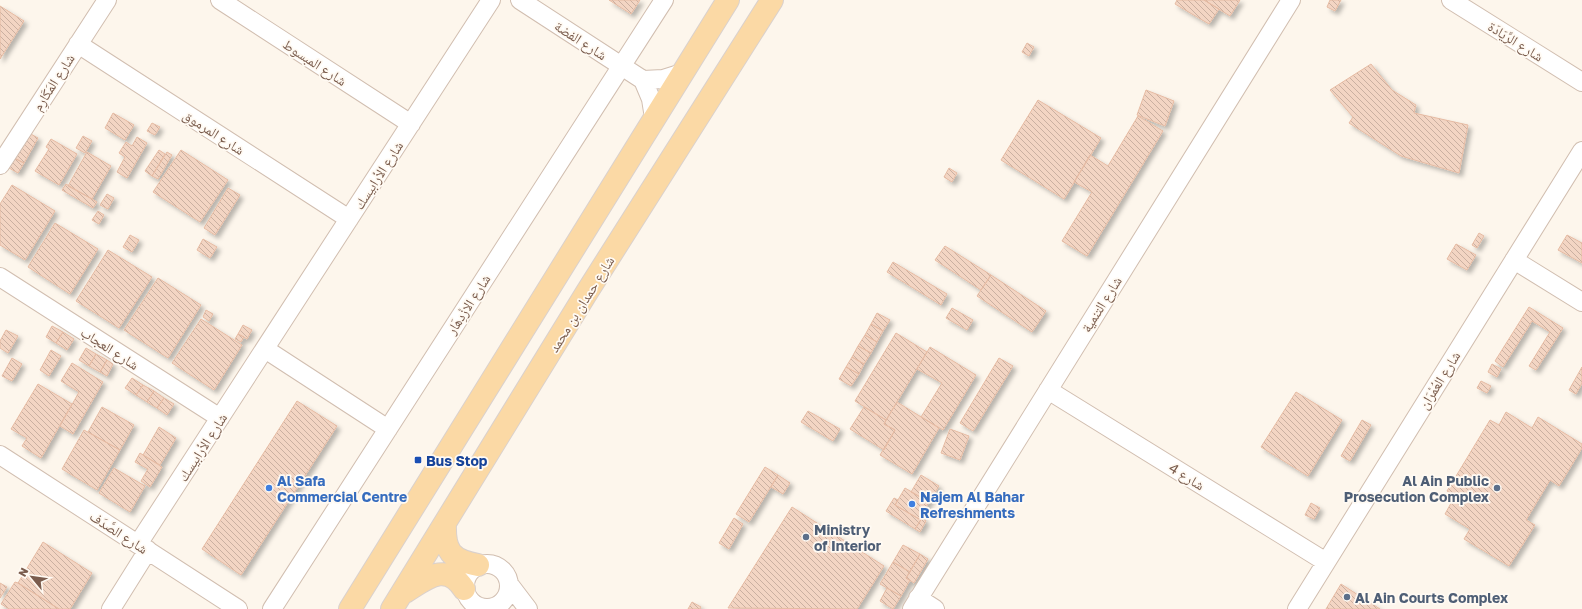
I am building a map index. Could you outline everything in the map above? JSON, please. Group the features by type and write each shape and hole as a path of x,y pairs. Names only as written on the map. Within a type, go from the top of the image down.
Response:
{"main road":[{"path":"350,609 728,0"},
{"name":"شارع حمدان بن محمد","path":"396,602 587,292 772,0"},
{"path":"445,524 446,541 451,554 463,562 478,565"},
{"path":"396,602 422,581 440,574 451,576 456,579 464,589"}],"street":[{"name":"شارع المَكَارِم","path":"0,165 107,0"},
{"name":"شارع المبسوط","path":"220,0 411,124"},
{"name":"شارع الأرابيسك","path":"111,609 143,547 220,418 491,0"},
{"name":"شارع الفضة","path":"520,0 643,80"},
{"name":"شارع الازْدِهَار","path":"272,609 664,0"},
{"name":"شارع التنمية","path":"915,604 1290,0"},
{"name":"شارع الرِّيَادَة","path":"1451,0 1582,82"},
{"name":"شارع المرموق","path":"78,44 349,219"},
{"path":"654,118 651,99 643,80 663,79 682,73"},
{"name":"شارع العُمْرَان","path":"1297,609 1582,152"},
{"path":"1514,260 1582,302"},
{"name":"شارع العجاب","path":"0,277 220,418"},
{"path":"265,349 388,429"},
{"name":"شارع 4","path":"1048,390 1326,562"},
{"name":"شارع الصَّدَف","path":"0,455 238,609"},
{"path":"509,584 507,596 498,606 499,609 482,608 475,605 469,600 464,589 467,575 472,569 478,565 494,565 500,568 505,574 509,584 528,609"},
{"path":"915,604 935,609"}],"building":[{"path":"609,0 640,0 631,14"},
{"path":"1177,0 1204,0 1219,9 1209,24 1175,4"},
{"path":"1204,0 1240,0 1230,16"},
{"path":"1330,0 1341,0 1335,11 1327,7"},
{"path":"0,6 24,21 0,59"},
{"path":"1027,43 1034,47 1029,56 1022,52"},
{"path":"1371,64 1392,90 1416,105 1414,113 1468,125 1459,173 1401,156 1349,123 1353,117 1330,90"},
{"path":"1146,90 1174,101 1165,126 1137,115"},
{"path":"1038,100 1101,138 1064,199 1001,160"},
{"path":"113,113 134,125 125,140 105,128"},
{"path":"1138,116 1163,131 1087,256 1062,241 1092,192 1074,182 1090,155 1108,166"},
{"path":"152,123 160,127 155,135 147,131"},
{"path":"29,133 38,138 24,163 14,158"},
{"path":"83,136 92,141 85,153 76,148"},
{"path":"137,137 147,143 127,178 117,172 125,157 119,153 126,142 132,146"},
{"path":"51,139 77,154 59,185 35,171 49,149 46,147"},
{"path":"159,150 165,154 152,176 145,171"},
{"path":"181,150 228,180 200,222 153,192"},
{"path":"87,152 111,166 92,199 68,186"},
{"path":"167,152 172,155 158,179 152,176"},
{"path":"14,158 24,163 18,173 9,168"},
{"path":"949,168 957,173 952,182 944,177"},
{"path":"66,184 97,202 93,208 62,190"},
{"path":"12,185 55,211 25,260 0,245 0,204"},
{"path":"228,188 240,195 215,235 204,228"},
{"path":"107,194 114,198 108,209 100,205"},
{"path":"98,211 104,215 99,224 92,220"},
{"path":"55,223 98,249 70,294 28,267"},
{"path":"1479,233 1484,236 1477,248 1472,245"},
{"path":"130,235 139,240 132,252 123,247"},
{"path":"1567,235 1582,243 1582,263 1558,250"},
{"path":"203,239 217,247 210,258 197,250"},
{"path":"1456,244 1476,255 1467,270 1447,259"},
{"path":"945,246 991,275 981,290 935,260"},
{"path":"108,250 152,277 119,328 76,301"},
{"path":"893,262 947,294 941,305 887,272"},
{"path":"991,275 1046,311 1032,332 977,296"},
{"path":"158,278 201,305 168,358 124,330"},
{"path":"1529,307 1563,328 1536,370 1529,366 1550,332 1532,321 1503,367 1495,361"},
{"path":"952,308 973,320 967,330 946,318"},
{"path":"206,310 213,314 209,321 203,317"},
{"path":"877,313 890,320 883,331 871,324"},
{"path":"201,319 242,345 214,390 172,363"},
{"path":"871,324 883,331 877,342 865,335"},
{"path":"243,325 252,330 247,339 238,334"},
{"path":"52,326 63,332 56,343 46,337"},
{"path":"6,330 18,336 8,353 0,348 0,341"},
{"path":"63,332 74,339 67,350 56,343"},
{"path":"896,333 927,352 886,420 855,401"},
{"path":"238,334 244,337 241,342 235,339"},
{"path":"865,335 877,342 871,353 858,346"},
{"path":"858,346 871,353 864,364 852,357"},
{"path":"930,347 976,375 943,430 921,417 942,383 917,369"},
{"path":"86,348 96,354 89,366 79,360"},
{"path":"51,350 61,356 49,376 40,370"},
{"path":"96,354 107,360 100,372 89,366"},
{"path":"852,357 864,364 859,374 846,367"},
{"path":"12,358 22,364 12,381 2,376"},
{"path":"999,358 1013,366 973,431 960,423"},
{"path":"107,360 113,364 107,376 100,372"},
{"path":"72,363 103,382 73,434 60,426 79,392 61,381"},
{"path":"1492,364 1501,369 1497,377 1488,372"},
{"path":"846,367 859,374 851,386 839,379"},
{"path":"1582,367 1582,383 1576,394 1569,390"},
{"path":"132,378 143,385 136,395 125,388"},
{"path":"1481,381 1491,386 1487,393 1477,388"},
{"path":"38,384 72,404 41,458 22,446 27,438 11,429"},
{"path":"143,385 154,391 147,402 136,395"},
{"path":"154,391 164,398 157,408 147,402"},
{"path":"1296,392 1342,420 1308,476 1261,447"},
{"path":"164,398 174,404 167,415 157,408"},
{"name":"Al Safa Commercial Centre","path":"297,401 337,426 241,575 202,549"},
{"path":"897,402 939,428 912,474 880,455 895,430 884,424"},
{"path":"102,407 134,425 120,450 88,432"},
{"path":"864,407 886,420 884,424 895,430 884,450 850,429"},
{"path":"808,411 840,429 833,441 801,422"},
{"name":"Al Ain Public Prosecution Complex","path":"1506,412 1532,428 1538,417 1582,444 1582,448 1559,486 1550,480 1526,520 1535,525 1509,566 1464,539 1470,529 1445,514 1455,496 1447,491 1490,420 1499,425"},
{"path":"1362,420 1371,425 1350,461 1341,456"},
{"path":"159,427 176,438 160,465 143,455"},
{"path":"950,429 969,436 960,460 941,453"},
{"path":"84,430 120,450 97,490 62,469"},
{"path":"140,453 162,467 150,487 141,481 148,469 135,462"},
{"path":"765,467 778,475 749,522 736,514"},
{"path":"114,468 145,486 130,512 99,493"},
{"path":"778,475 790,483 783,494 771,487"},
{"path":"921,475 939,486 929,502 911,492"},
{"name":"Najem Al Bahar Refreshments","path":"905,488 929,502 919,519 895,505"},
{"path":"894,498 898,500 895,505 919,519 920,517 922,518 915,529 886,511"},
{"path":"1311,503 1320,508 1314,519 1305,515"},
{"name":"Ministry of Interior","path":"792,507 884,566 857,609 728,608"},
{"path":"734,518 743,524 729,549 719,543"},
{"path":"922,518 926,521 920,532 915,529"},
{"path":"43,542 92,573 70,609 59,609 18,583"},
{"path":"903,545 920,554 910,572 893,562"},
{"path":"920,554 928,559 914,583 906,578"},
{"path":"893,562 910,572 906,578 910,580 901,596 880,584"},
{"path":"15,582 59,609 9,609 1,604"},
{"path":"0,583 7,587 0,598"},
{"name":"Al Ain Courts Complex","path":"1341,584 1380,609 1326,609"},
{"path":"887,588 901,596 893,609 880,601"},
{"path":"692,602 701,607 700,609 688,609"}],"place":[{"name":"Bus Stop","path":"418,460"},
{"name":"Al Safa Commercial Centre","path":"269,488"},
{"name":"Al Ain Public Prosecution Complex","path":"1497,488"},
{"name":"Najem Al Bahar Refreshments","path":"912,504"},
{"name":"Ministry of Interior","path":"806,537"},
{"name":"Al Ain Courts Complex","path":"1347,597"}]}
